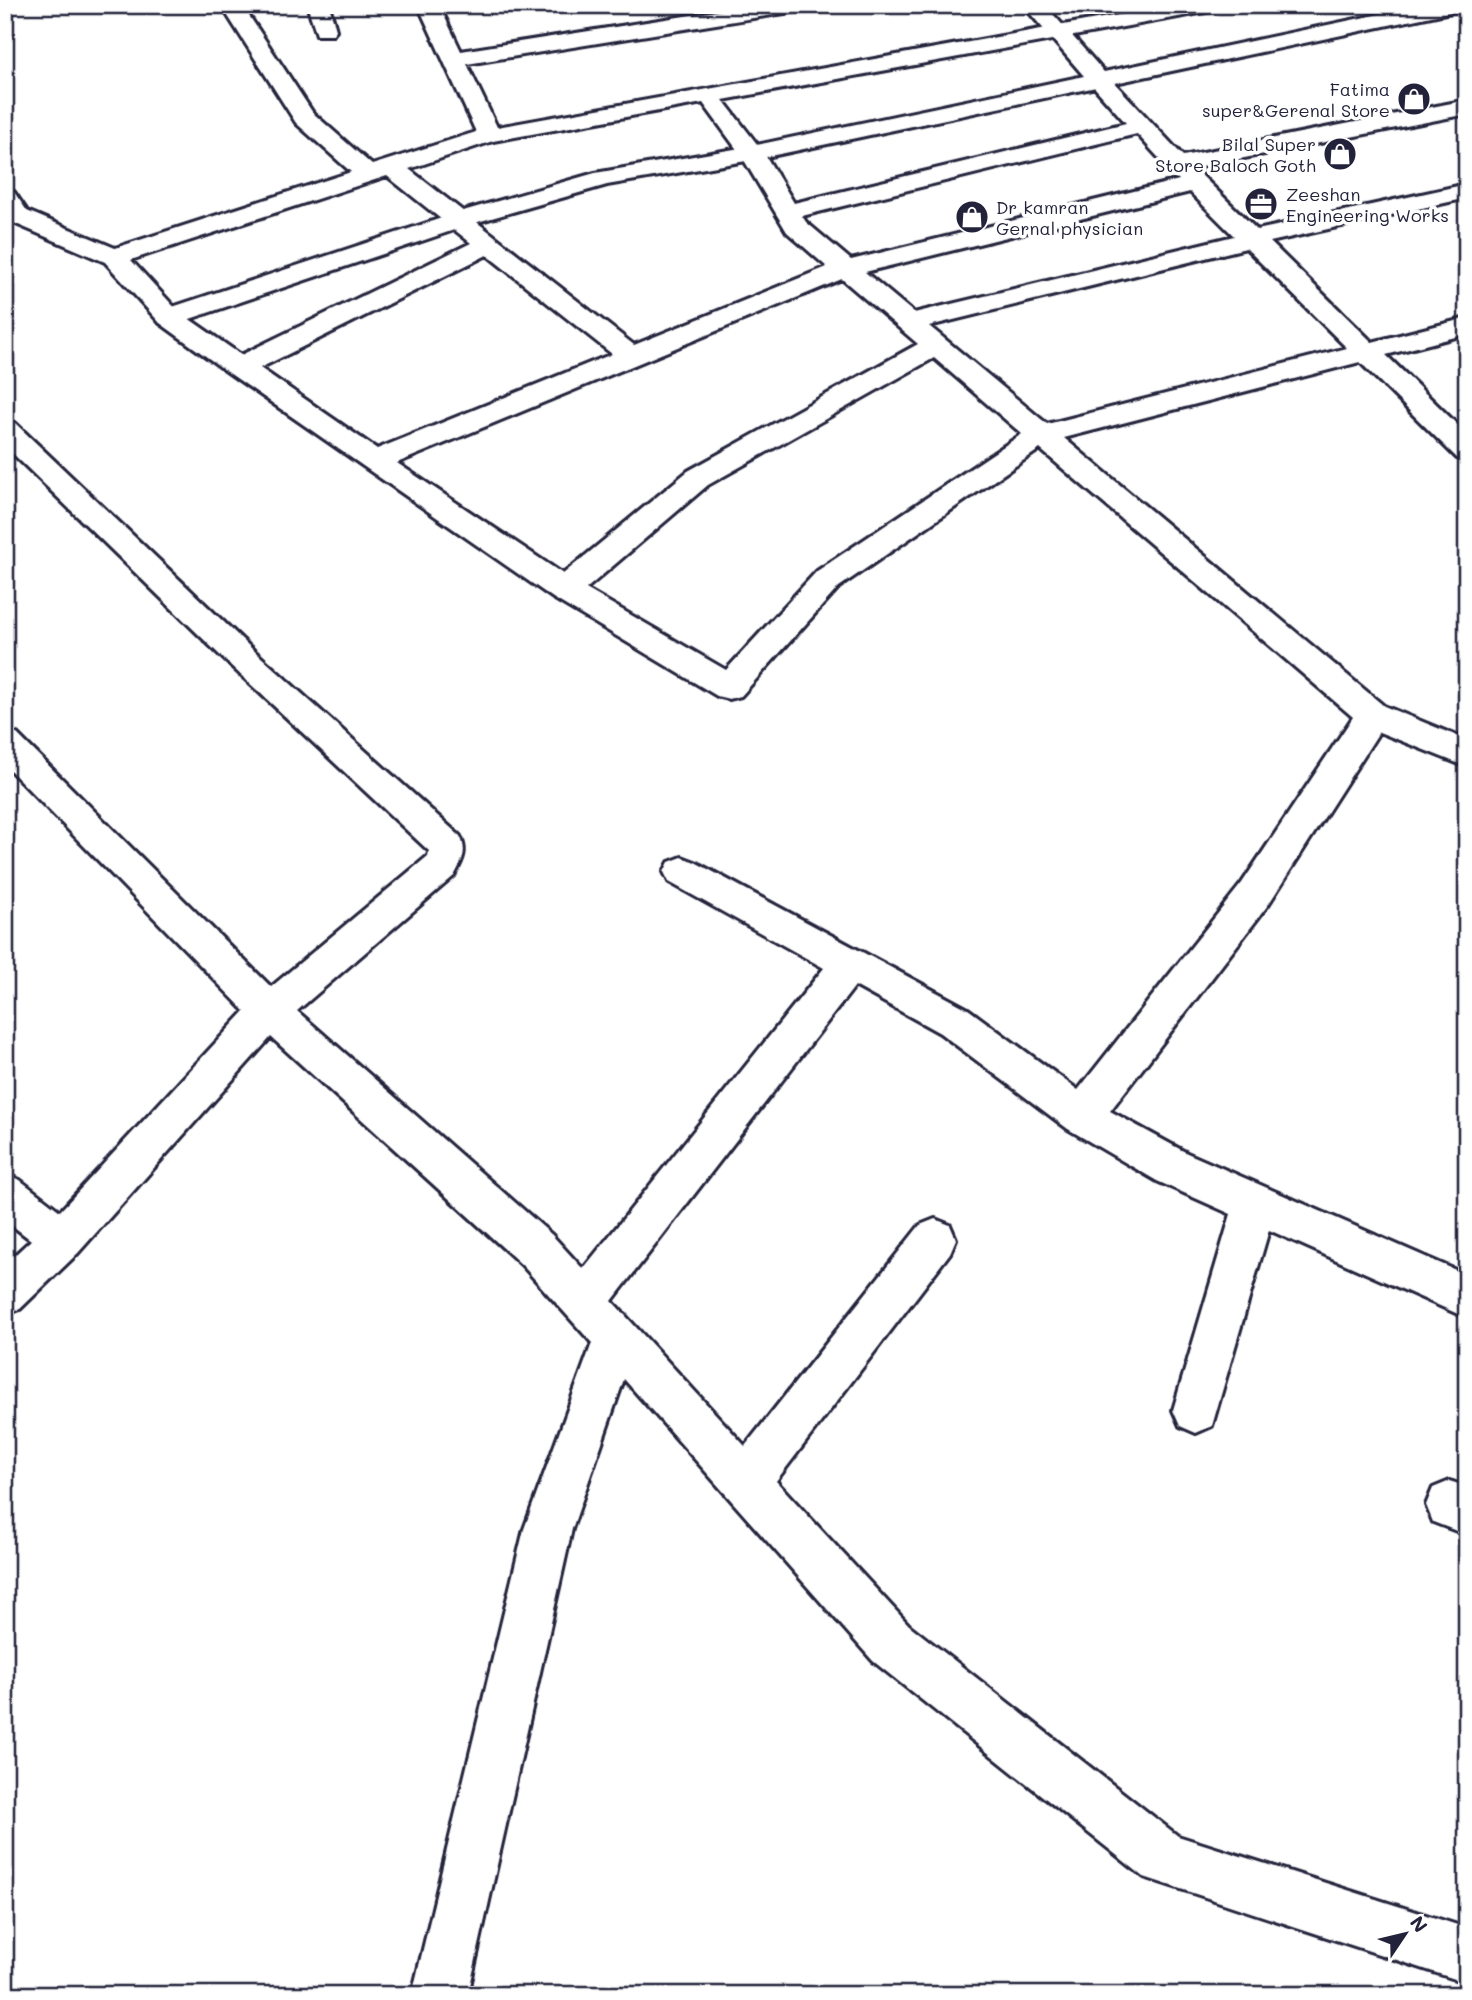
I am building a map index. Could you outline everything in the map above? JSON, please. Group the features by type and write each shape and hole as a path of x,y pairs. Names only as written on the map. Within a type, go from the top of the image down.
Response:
{"street":[{"path":"231,5 304,118 379,171 459,221 631,356"},
{"path":"318,5 325,30"},
{"path":"428,5 489,135"},
{"path":"454,59 797,5"},
{"path":"1033,5 1186,174 1467,451"},
{"path":"114,257 489,135 1211,5"},
{"path":"169,317 459,221 604,178 752,153 1455,5"},
{"path":"708,95 752,153 796,227 845,270 1372,715 1467,754"},
{"path":"374,461 845,270 1186,174 1467,107"},
{"path":"786,212 1141,125"},
{"path":"908,323 1251,239 1467,191"},
{"path":"10,211 114,257 169,317 239,367 564,590 729,687 828,579 1040,435 1467,326"},
{"path":"239,367 489,244"},
{"path":"564,590 698,478 935,346"},
{"path":"5,429 239,655 447,846 447,855 441,866 270,1011 63,1240 5,1294"},
{"path":"1082,1115 1255,894 1372,715"},
{"path":"5,743 270,1011 537,1250 891,1643 1163,1858 1467,1956"},
{"path":"682,872 954,1021 1082,1115 1172,1167 1467,1297"},
{"path":"584,1302 850,964"},
{"path":"5,1194 63,1240"},
{"path":"1196,1410 1255,1204"},
{"path":"746,1482 935,1239"},
{"path":"440,1995 548,1529 616,1338"}],"place":[{"name":"Fatima super&Gerenal Store","path":"1414,99"},
{"name":"Bilal Super Store Baloch Goth","path":"1340,154"},
{"name":"Zeeshan Engineering Works","path":"1261,204"},
{"name":"Dr kamran Gernal physician","path":"972,217"}]}
